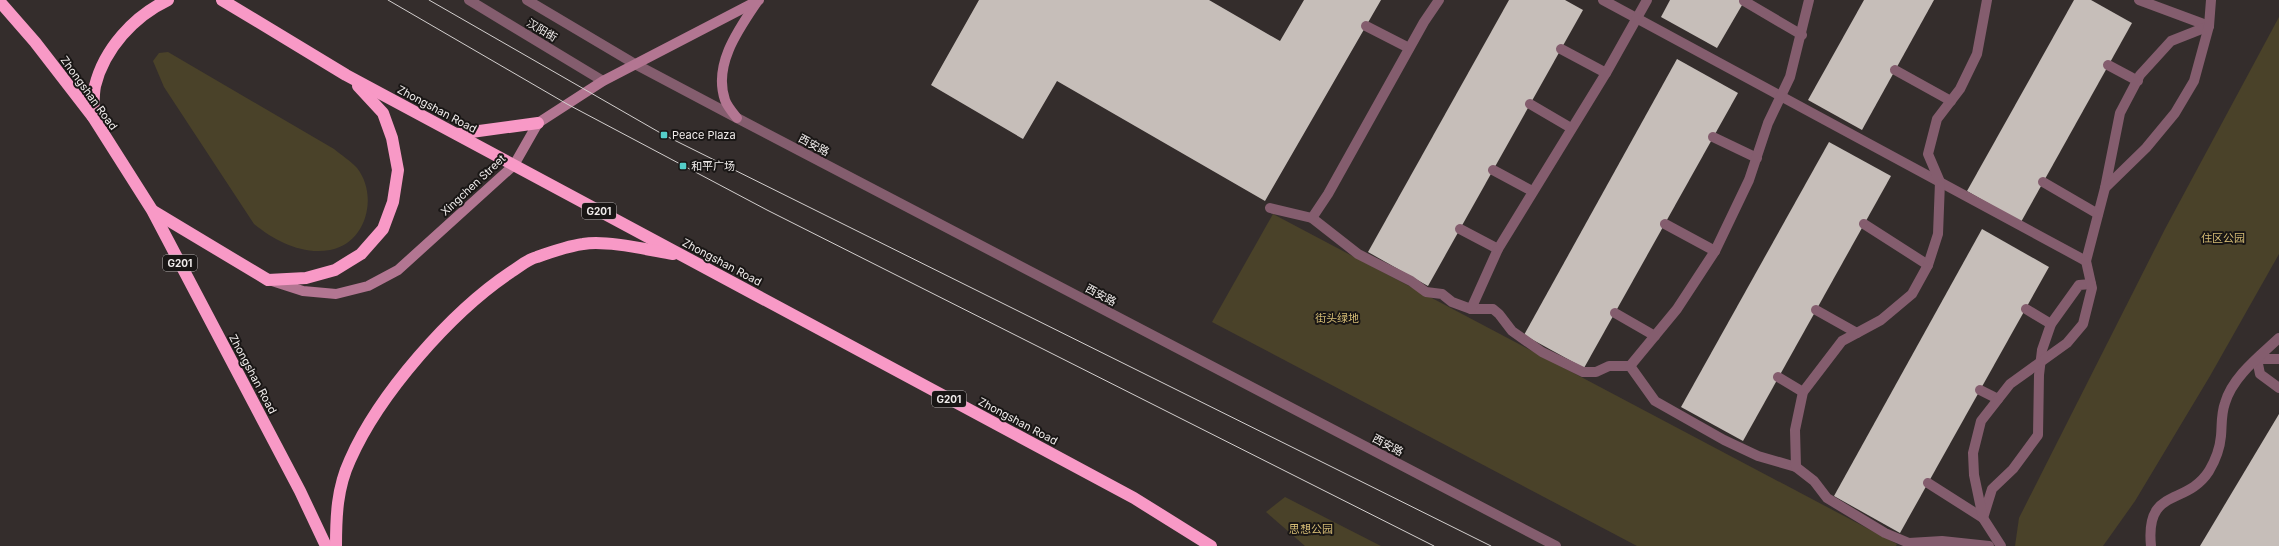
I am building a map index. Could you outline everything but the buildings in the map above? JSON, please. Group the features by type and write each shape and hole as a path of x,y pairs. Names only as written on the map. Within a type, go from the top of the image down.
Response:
{"highway":[{"path":"93,117 95,86 108,55 127,29 151,8 168,0"},
{"name":"Zhongshan Road","path":"222,0 346,75 1134,498 1211,546"},
{"name":"Zhongshan Road","path":"0,2 34,42 93,117 152,210 300,491 326,546"},
{"path":"152,210 268,280 306,278 335,270 361,254 383,229 393,202 398,170 392,138 383,113 366,92 346,75"},
{"path":"457,134 538,123"},
{"path":"336,546 336,509 349,461 374,417 411,367 446,325 490,286 535,257 584,244 632,247 684,256"}],"street":[{"name":"汉阳街","path":"469,0 603,81"},
{"name":"西安路","path":"527,0 635,64 1556,546"},
{"name":"Xingchen Street","path":"268,280 303,291 336,294 368,286 398,270 514,165 538,123 603,81 758,0"},
{"path":"737,118 725,101 722,82 726,56 739,28 758,0"},
{"path":"1312,218 1328,194 1409,48 1439,0"},
{"path":"1603,0 2086,261"},
{"path":"1472,309 1498,249 1532,191 1606,73 1647,0"},
{"path":"1630,366 1677,309 1715,251 1749,180 1768,123 1790,77 1802,35 1809,0"},
{"path":"1796,467 1795,430 1803,392 1842,341 1881,320 1912,294 1928,265 1938,234 1940,182 1928,154 1937,119 1960,89 1977,54 1987,0"},
{"path":"2139,0 2209,26"},
{"path":"2104,188 2146,148 2175,113 2194,81 2209,26 2211,0"},
{"path":"1744,2 1802,35"},
{"path":"1366,26 1409,48"},
{"path":"2002,546 1983,518 1974,475 1973,453 1981,421 2010,384 2067,342 2083,324 2092,288 2086,261 2120,113 2138,80 2171,41 2209,26"},
{"path":"1561,49 1606,73"},
{"path":"2108,65 2138,80"},
{"path":"1895,70 1951,101"},
{"path":"1530,104 1571,128"},
{"path":"1713,137 1757,158"},
{"path":"1493,170 1532,191"},
{"path":"2043,182 2098,214"},
{"path":"1270,208 1312,218 1358,254 1411,281 1426,292 1442,294 1452,302 1472,309 1493,309 1499,314 1512,331 1542,352 1583,372 1596,372 1609,366 1630,366"},
{"path":"1665,224 1715,251"},
{"path":"1864,224 1928,265"},
{"path":"1460,229 1498,249"},
{"path":"1983,518 1992,489 2013,469 2038,435 2040,362 2051,324 2080,285 2091,284"},
{"path":"2026,309 2051,324"},
{"path":"1816,310 1857,333"},
{"path":"1615,313 1655,336"},
{"path":"2152,546 2150,523 2155,511 2167,501 2200,482 2209,471 2221,437 2222,417 2227,396 2243,373 2279,338"},
{"path":"2257,360 2279,359"},
{"path":"2257,360 2260,374 2279,388"},
{"path":"1630,366 1655,400 1724,440 1758,456 1796,467 1814,481 1827,498 1884,533 1909,543 1942,541 1989,546"},
{"path":"1778,377 1803,392"},
{"path":"1980,390 1998,399"},
{"path":"1928,483 1983,518"}],"green space":[{"name":"住区公园","path":"2279,17 2279,254 2210,376 2135,501 2103,546 2015,546 2019,518 2165,229"},
{"path":"168,52 334,149 355,165 364,179 368,205 360,229 352,239 342,246 330,250 309,250 280,241 254,224 164,87 153,61 159,53"},
{"name":"街头绿地","path":"1273,214 1897,544 1896,546 1637,546 1212,322"},
{"name":"思想公园","path":"1285,497 1381,546 1305,546 1266,512"}],"tram line":[{"path":"388,0 567,104 767,210 1434,546"},
{"path":"429,0 664,135 1491,546"}],"place":[{"name":"Peace Plaza","path":"664,135"},
{"name":"和平广场","path":"683,166"}]}
